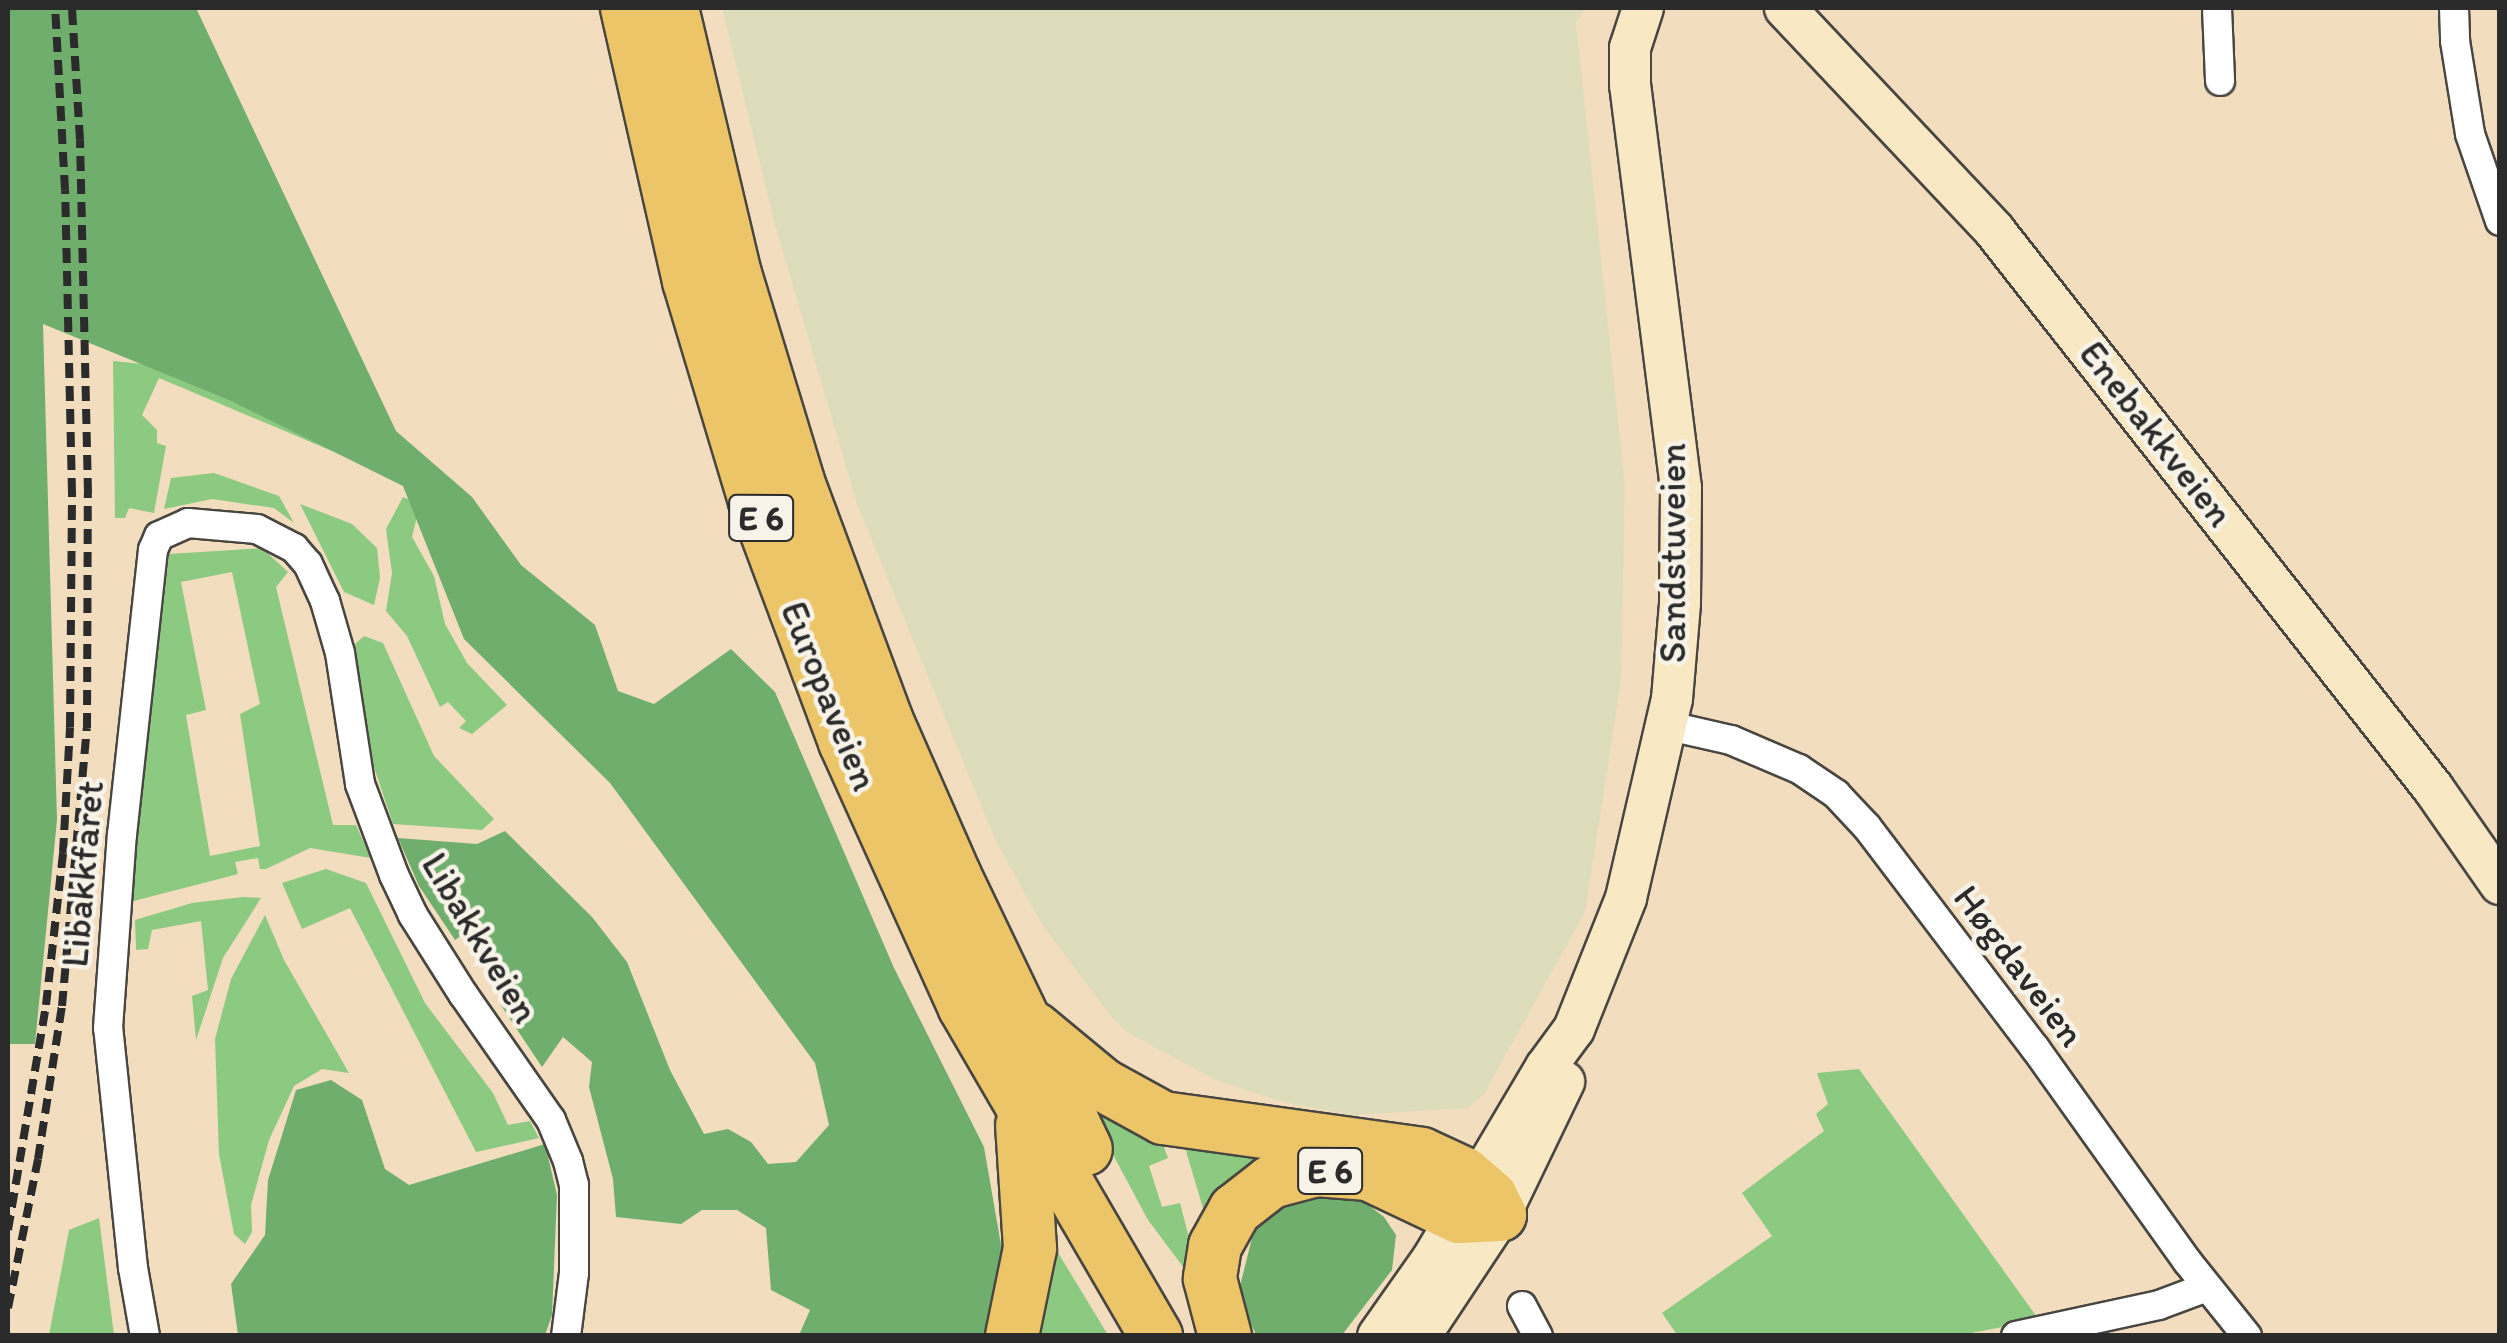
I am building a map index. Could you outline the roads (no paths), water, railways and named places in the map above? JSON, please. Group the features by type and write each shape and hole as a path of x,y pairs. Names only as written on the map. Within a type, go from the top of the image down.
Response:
{"highway":[{"name":"Europaveien","path":"627,8 688,281 767,536 845,742 964,1006 1156,1336"},
{"name":"Europaveien","path":"672,8 735,274 798,482 886,719 1089,1156 1196,1336"},
{"name":"E 6","path":"1025,1021 1103,1084 1163,1118 1422,1154 1450,1166 1479,1206"},
{"name":"E 6","path":"1012,1336 1030,1248 1019,1099"},
{"name":"E 6","path":"1225,1336 1210,1278 1215,1246 1234,1210 1271,1182 1316,1170 1368,1174 1479,1206"},
{"name":"E 6","path":"1028,1183 1118,1336"}],"main road":[{"name":"Sandstuveien","path":"1378,1336 1559,1098 1574,1030 1626,898 1665,726 1680,604 1681,488 1630,85 1630,48 1643,8"},
{"name":"Enebakkveien","path":"1785,8 1994,230 2433,788 2500,884"},
{"name":"Sandstuveien","path":"1420,1336 1479,1206"}],"street":[{"path":"2217,8 2220,81"},
{"path":"2454,8 2459,75 2470,134 2500,221"},
{"name":"Libakkfaret","path":"144,1336 133,1268 108,1028 119,868 153,550 159,536 188,524 234,525 270,534"},
{"name":"Libakkveien","path":"270,534 294,548 308,564 326,601 340,653 360,784 407,902 463,994 551,1120 568,1161 574,1185 574,1273 566,1336"},
{"name":"Høgdaveien","path":"1665,726 1731,740 1800,768 1836,794 1867,826 2248,1336"},
{"path":"2016,1336 2159,1306 2208,1287"},
{"path":"1522,1306 1538,1336"}],"railway":[{"path":"8,1230 46,1005 63,853 70,727 72,493 65,190 55,8"},
{"path":"8,1308 38,1159 62,1006 87,728 88,493 80,140 72,8"}]}
